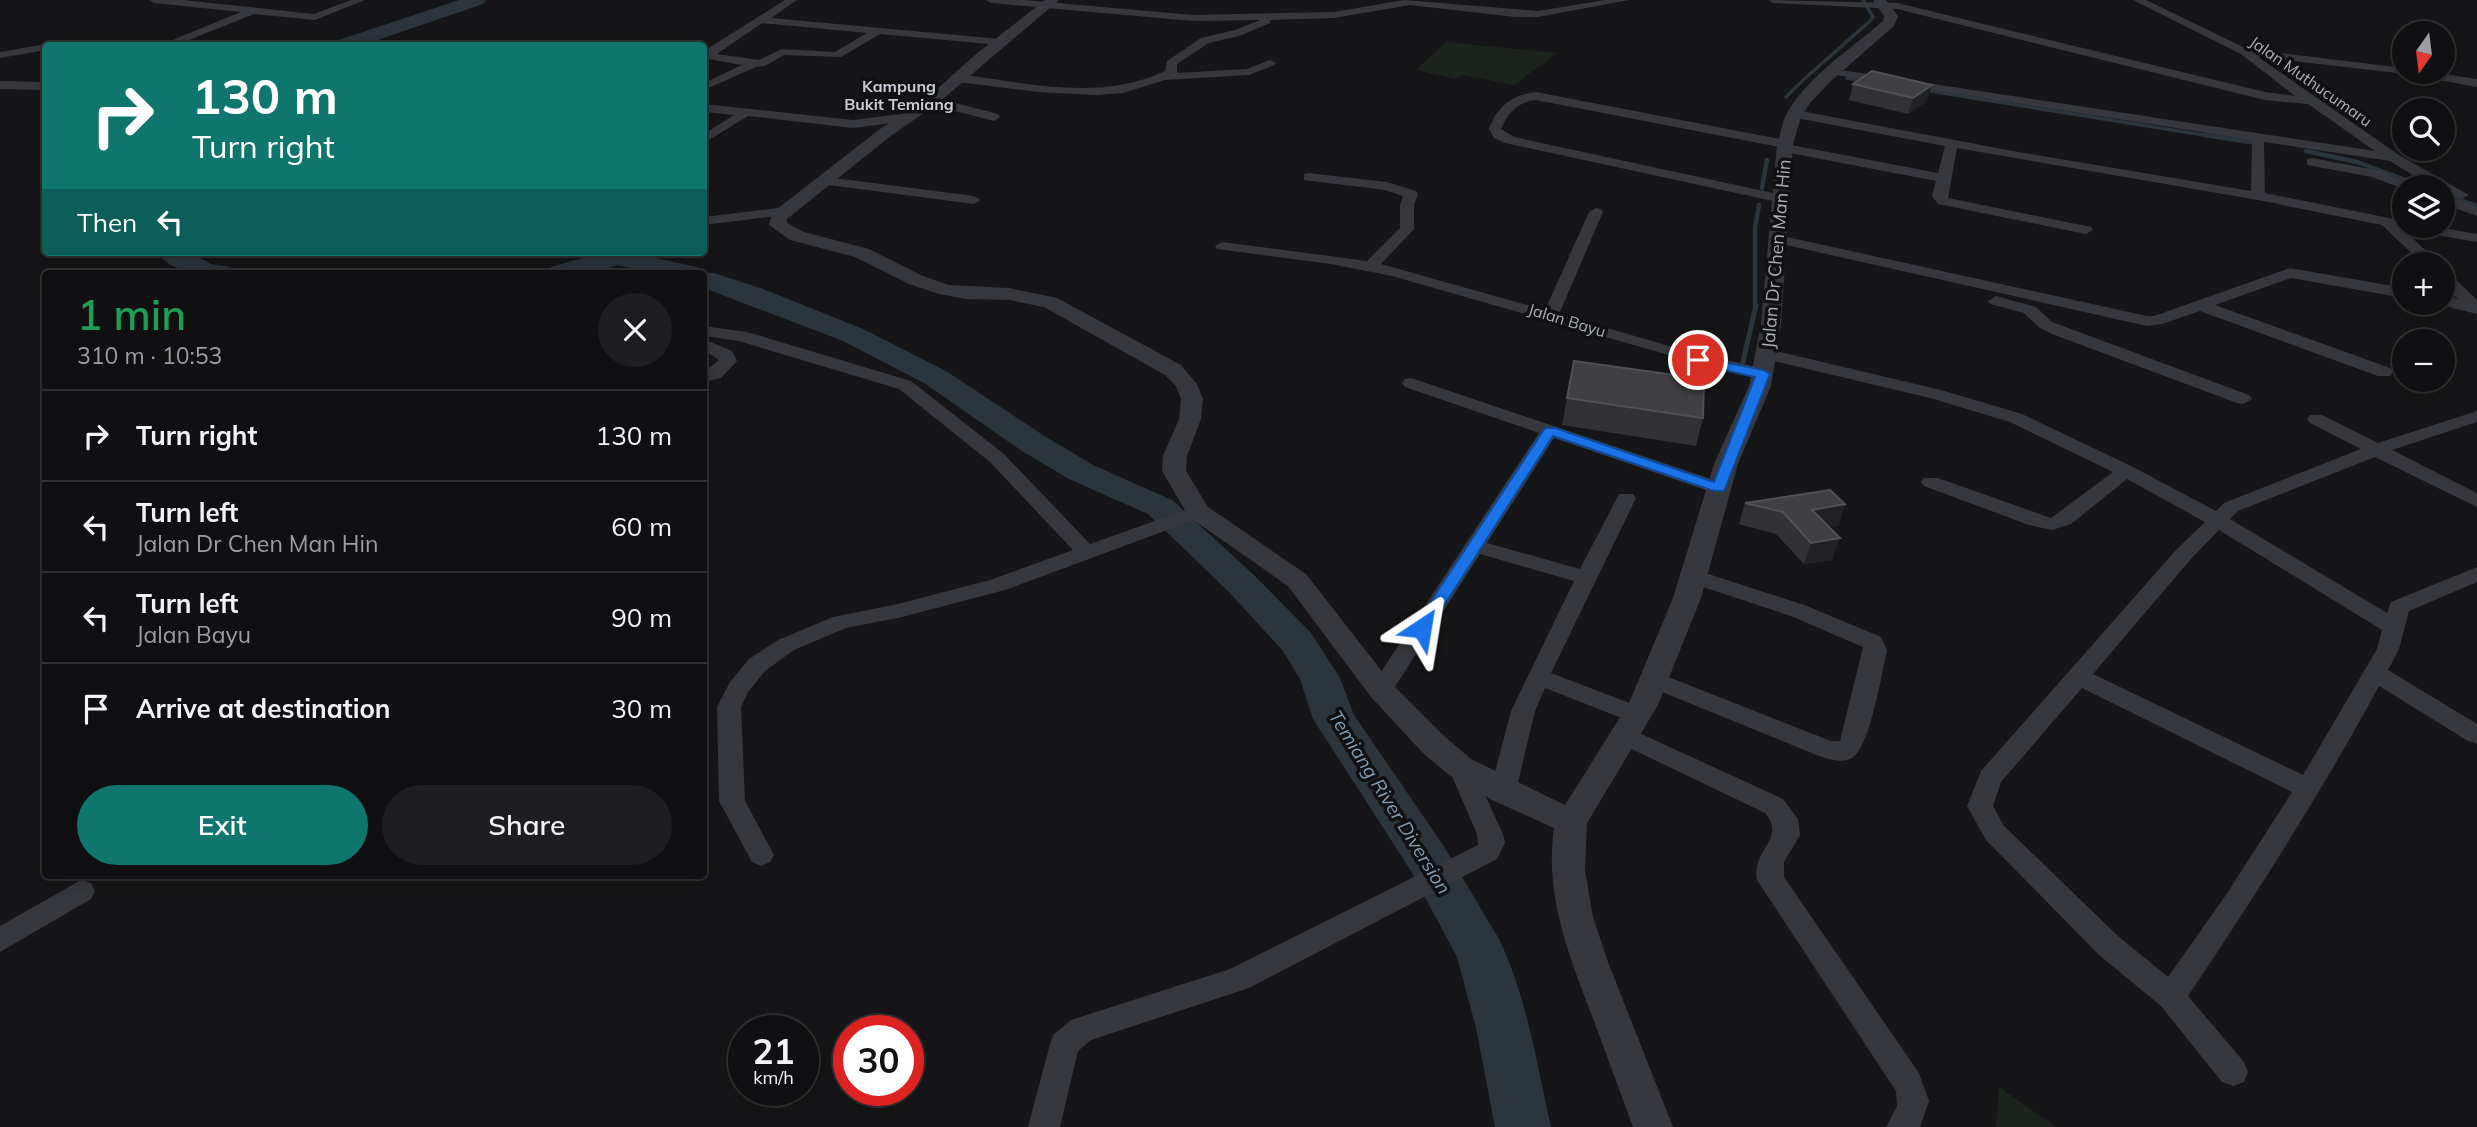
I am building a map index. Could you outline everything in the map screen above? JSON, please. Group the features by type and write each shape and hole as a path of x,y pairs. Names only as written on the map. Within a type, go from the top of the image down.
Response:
{"street":[{"path":"154,0 315,17 360,0"},
{"path":"792,0 710,54 712,57 765,63 782,52 837,55 877,31"},
{"path":"991,0 1050,2 1192,18 1334,15 1410,2 1538,14 1624,0"},
{"path":"1773,0 1873,3 2265,96 2310,101"},
{"name":"Jalan Muthucumaru","path":"2138,0 2245,52 2392,158"},
{"path":"1050,2 932,101 890,129 778,217 778,225 797,236 862,253 916,280 946,290 1009,294 1050,302 1173,370 1186,384 1192,399 1190,419 1175,456 1174,471 1198,512 1297,580 1381,690 1460,768 1571,822"},
{"name":"Jalan Dr Chen Man Hin","path":"1653,1127 1576,926 1569,881 1567,842 1571,822 1630,725 1653,679 1693,576 1719,488 1765,364 1778,246 1785,146 1795,114 1818,85 1889,23 1892,16 1873,3"},
{"path":"173,42 253,11"},
{"path":"958,78 1111,93 1138,88 1171,73 1171,63 1200,43 1250,29 1275,18"},
{"path":"762,20 1000,42"},
{"path":"0,55 42,48"},
{"path":"2245,52 2392,70"},
{"path":"707,86 754,63"},
{"path":"1165,77 1249,72 1270,63"},
{"path":"1834,72 2262,149 2294,144 2392,159"},
{"path":"2455,79 2477,83"},
{"path":"0,85 42,86"},
{"path":"1782,199 1510,140 1499,135 1495,129 1501,112 1524,98 1536,96 1943,178"},
{"path":"932,101 994,117"},
{"path":"707,108 890,129"},
{"path":"707,137 745,113"},
{"path":"1795,114 1952,144 2258,196 2392,223"},
{"path":"864,124 909,117"},
{"path":"1952,144 1940,199 1947,203 2086,230"},
{"path":"2294,144 2297,159 2351,168 2392,181"},
{"path":"2258,196 2262,149"},
{"name":"Jalan Muthucumaru","path":"2396,161 2438,185 2462,195"},
{"path":"1309,177 1387,186 1411,194 1407,205 1407,229 1370,267"},
{"path":"826,181 974,200"},
{"path":"2455,204 2477,212"},
{"path":"707,221 786,211"},
{"path":"1551,315 1596,212"},
{"path":"2387,222 2419,252"},
{"path":"2455,234 2477,238"},
{"name":"Jalan Bayu","path":"1222,246 1370,267 1551,315 1698,360 1765,364 1935,394 2016,418 2126,471 2217,520 2394,627"},
{"path":"1778,246 2147,321 2156,321 2290,273 2392,291"},
{"path":"1778,246 2017,305 2058,330 2243,399"},
{"path":"2455,287 2476,308"},
{"path":"2455,304 2476,308"},
{"path":"2200,305 2384,372"},
{"path":"707,331 741,336 905,385 997,458 1086,552"},
{"path":"707,346 726,355 728,361 715,373 707,376"},
{"path":"1411,383 1719,488"},
{"path":"2233,1072 2171,997 2108,945 1995,833 1980,806 1990,778 2183,555 2231,507 2375,450 2477,416"},
{"path":"2316,419 2477,501"},
{"path":"1381,690 1550,430"},
{"path":"1931,482 2036,521 2052,524 2060,523 2075,513 2126,471"},
{"path":"1503,791 1523,711 1626,498"},
{"path":"761,855 732,801 729,707 738,688 757,665 786,645 841,622 898,611 997,585 1198,512"},
{"path":"1475,546 1587,578"},
{"path":"2171,997 2238,900 2375,673 2388,649 2399,607 2477,574"},
{"path":"1653,679 1828,750 1843,752 1851,745 1876,650 1873,642 1799,611 1693,576"},
{"path":"2375,673 2477,735"},
{"path":"2078,676 2307,788"},
{"path":"1538,677 1774,806 1785,819 1787,835 1770,861 1768,870 1771,880 1914,1094 1914,1105 1902,1127"},
{"path":"1044,1127 1065,1044 1082,1029 1121,1019 1239,979 1488,852 1492,843 1460,768"},
{"path":"0,940 80,891"}],"shaded area":[{"path":"1446,42 1557,53 1514,85 1463,75 1456,79 1416,70"},
{"path":"1999,1087 2056,1127 1996,1127"}],"building":[{"path":"1872,71 1932,85 1913,98 1853,84"},
{"path":"1574,361 1704,379 1703,418 1567,398"},
{"path":"1830,490 1845,504 1812,510 1840,538 1811,543 1783,512 1745,503"}],"waterway":[{"name":"Temiang River Diversion","path":"352,42 477,0"},
{"path":"1802,81 1870,21 1873,17 1863,0"},
{"path":"1847,78 1864,81"},
{"path":"1786,97 1800,83"},
{"path":"1924,90 2216,137"},
{"path":"2205,135 2250,142"},
{"path":"2306,151 2357,162 2392,175"},
{"path":"1762,188 1767,160"},
{"path":"2455,198 2477,206"},
{"path":"1755,307 1755,227 1759,205"},
{"name":"Temiang River Diversion","path":"177,256 202,270"},
{"name":"Temiang River Diversion","path":"577,270 615,257 674,270"},
{"name":"Temiang River Diversion","path":"707,280 753,295 853,335 935,377 1034,444 1081,472 1160,507 1242,584 1297,642 1320,678 1334,719 1427,858 1481,954 1502,1028 1523,1127"},
{"path":"1743,362 1756,305"}],"district":[{"name":"Kampung Bukit Temiang","path":"899,95"}],"route":[{"path":"1422,628 1550,430 1719,488 1726,464 1763,374 1698,360"}]}
